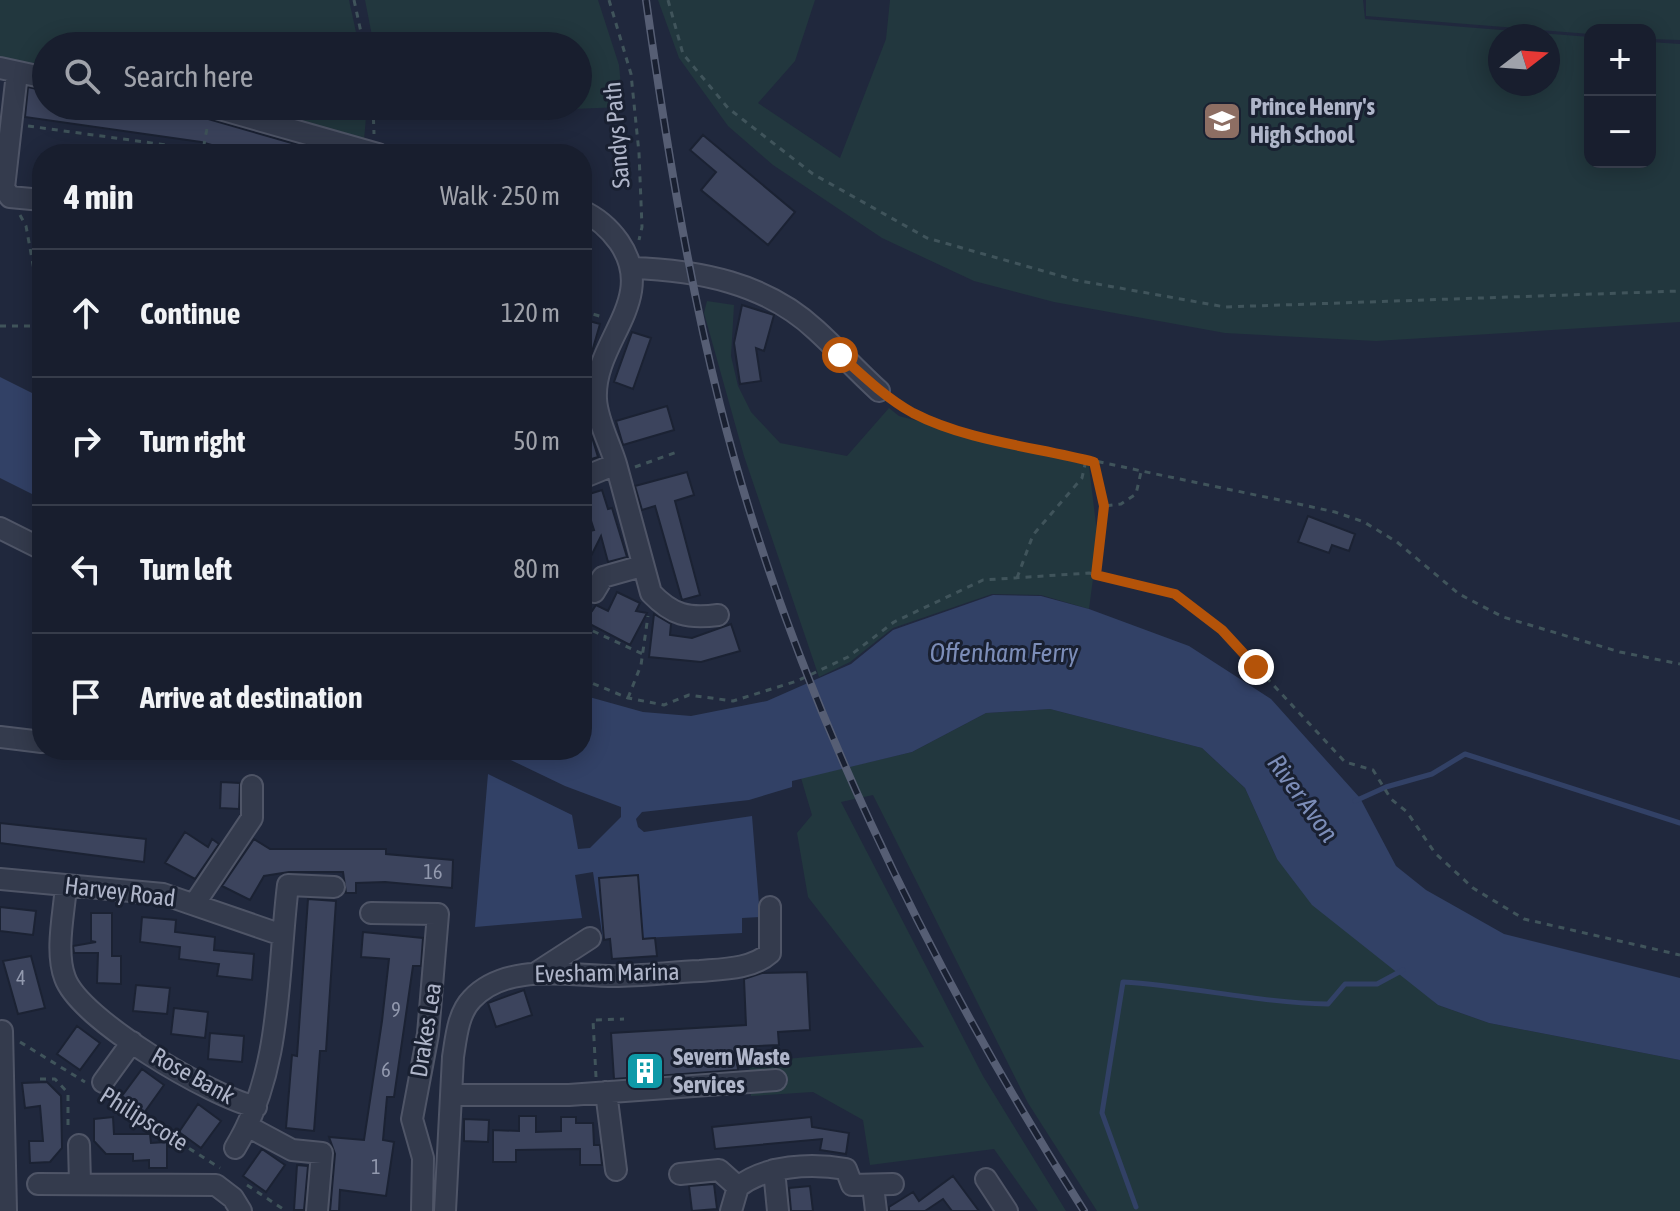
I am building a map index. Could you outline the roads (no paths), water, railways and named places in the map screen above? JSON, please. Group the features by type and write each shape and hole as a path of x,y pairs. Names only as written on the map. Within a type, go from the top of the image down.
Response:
{"street":[{"path":"32,75 8,70 12,123 4,188 5,203 32,201"},
{"path":"271,120 376,144"},
{"path":"592,218 609,229 631,268 632,297 592,378"},
{"path":"631,268 669,269 716,277 766,296 816,329 879,391"},
{"path":"592,388 651,593 664,607 685,617 718,615"},
{"path":"592,475 617,468"},
{"path":"0,528 32,544"},
{"path":"594,592 603,577 642,566"},
{"path":"0,737 32,741"},
{"path":"195,903 252,818 252,786"},
{"name":"Harvey Road","path":"0,879 163,894 282,935"},
{"path":"235,1148 249,1127 271,1059 288,885 334,887"},
{"name":"Rose Bank","path":"66,886 62,958 65,978 85,1006 132,1042 229,1101 256,1107"},
{"name":"Evesham Marina","path":"445,1211 457,1033 471,1000 506,979 536,973 617,976 744,966 761,961 770,953 770,907"},
{"name":"Drakes Lea","path":"371,913 438,914 428,1034 412,1119 423,1158 422,1211"},
{"path":"536,973 590,938"},
{"path":"2,1031 6,1211"},
{"name":"Rose Bank","path":"103,1082 132,1042"},
{"path":"452,1095 776,1080"},
{"path":"601,1086 616,1170"},
{"path":"249,1127 292,1150 322,1153 317,1211"},
{"path":"79,1145 80,1183"},
{"path":"731,1211 738,1187 757,1174 827,1166 846,1169 852,1185 883,1185 876,1211"},
{"path":"778,1211 784,1169"},
{"path":"680,1174 719,1170 738,1187"},
{"path":"986,1179 1007,1211"},
{"name":"Philipscote","path":"38,1184 216,1185 233,1198 241,1211"}],"water":[{"path":"0,377 32,393 32,494 0,478"},
{"name":"Offenham Ferry","path":"993,595 1041,596 1089,609 1189,646 1271,699 1360,798 1396,866 1426,890 1504,934 1680,978 1680,1060 1489,1023 1438,1005 1312,905 1277,859 1245,788 1202,748 1050,709 986,713 912,752 792,781 792,787 749,800 642,812 636,819 638,827 644,832 752,816 760,917 742,918 742,933 603,940 593,872 575,875 582,918 475,927 488,774 572,815 578,849 590,848 621,817 621,807 565,786 511,760 592,760 592,698 643,712 691,716 767,701 851,664 893,630"}],"waterway":[{"path":"1355,801 1386,787 1432,774 1465,754 1680,823"},
{"path":"1136,1207 1102,1113 1123,982 1277,1001 1328,1004 1345,984 1377,984 1403,970"}],"railway":[{"path":"646,0 678,203 708,355 749,510 785,615 825,719 919,923 972,1022 1084,1211"}],"place":[{"name":"Prince Henry's High School","path":"1222,121"},
{"name":"Severn Waste Services","path":"645,1071"}],"water label":[{"name":"River Avon","path":"1303,798"}]}
